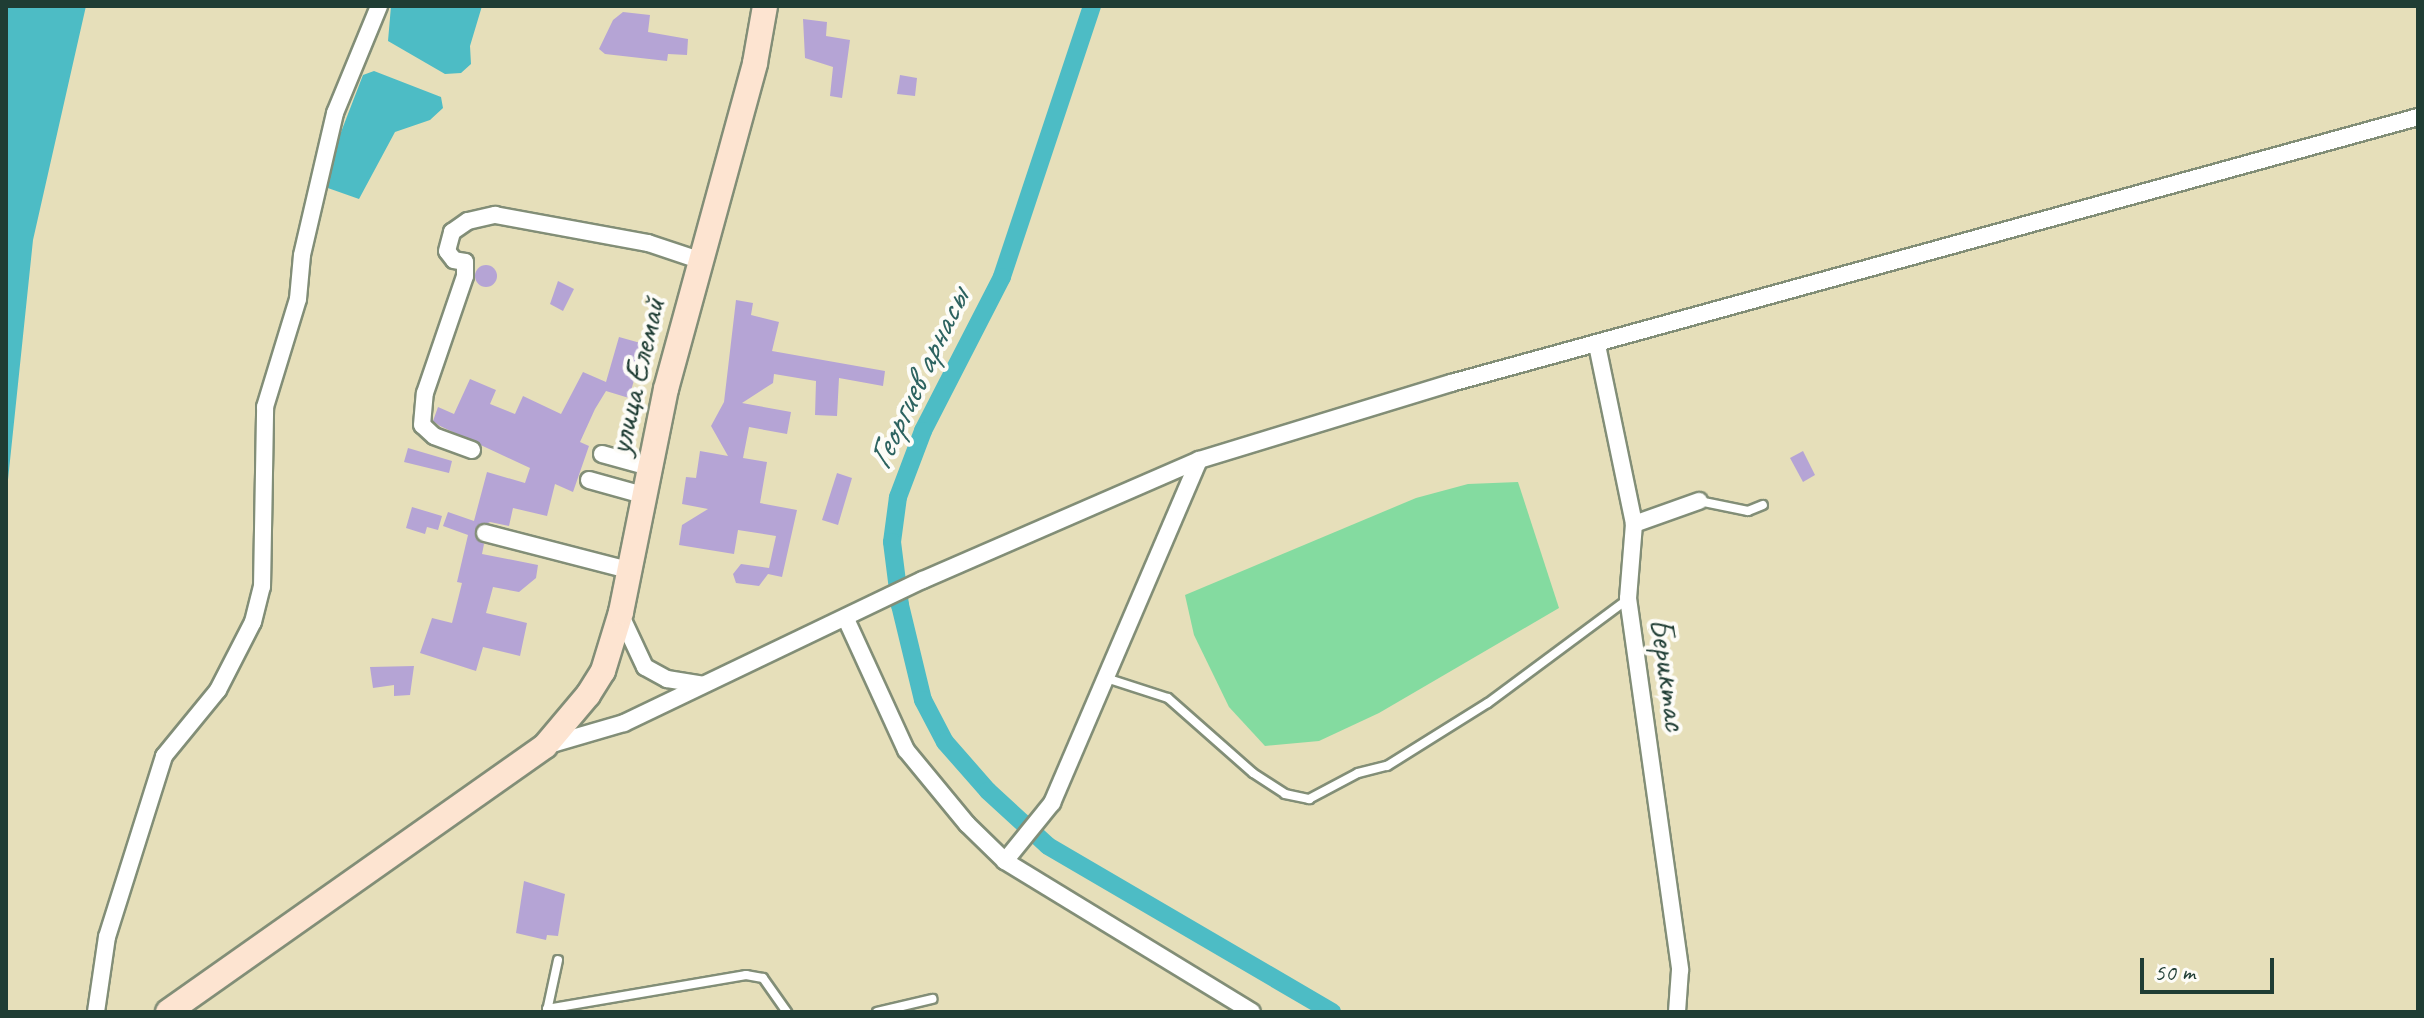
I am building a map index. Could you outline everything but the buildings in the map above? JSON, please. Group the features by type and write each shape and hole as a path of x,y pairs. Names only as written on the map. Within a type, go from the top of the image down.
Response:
{"street":[{"path":"96,1012 107,937 164,756 218,690 253,622 262,587 265,407 298,299 302,255 335,113 379,6"},
{"name":"улица Елемай","path":"168,1012 545,746 572,721 603,671 621,612 649,467 699,260 755,63 765,6"},
{"path":"545,746 583,739 709,685 923,580 1199,460 1597,345 2418,117"},
{"path":"472,450 434,436 422,425 425,393 465,276 465,262 454,260 447,251 452,232 468,221 495,215 648,243 699,260"},
{"name":"Бериктас","path":"1597,345 1634,524 1628,598 1680,970 1677,1012"},
{"path":"602,454 649,467"},
{"path":"1008,858 1052,803 1199,460"},
{"path":"589,480 643,495"},
{"path":"1634,524 1699,501"},
{"path":"485,533 628,570"},
{"path":"621,612 624,630 645,667 685,684 709,685"},
{"path":"846,619 906,750 1008,858 1178,971 1252,1012"}],"lane":[{"path":"1699,501 1748,511 1763,505"},
{"path":"1105,678 1168,698 1253,773 1285,794 1309,799 1358,773 1387,766 1488,703 1628,598"},
{"path":"558,960 547,1011 746,975 763,978 787,1012"},
{"path":"877,1012 932,999"}],"green space":[{"path":"1518,482 1559,608 1379,713 1319,741 1265,746 1229,707 1194,635 1185,595 1416,498 1468,484"}],"water":[{"path":"6,6 86,6 33,240 6,499"},
{"path":"391,6 482,6 470,46 471,64 461,73 445,74 388,41"},
{"path":"374,71 441,97 443,108 430,120 395,132 359,199 325,187 326,171 363,75"}],"waterway":[{"name":"Георгиев арнасы","path":"1092,6 1002,277 923,431 898,497 892,542 900,605 923,700 945,742 988,791 1048,846 1332,1012"}]}
